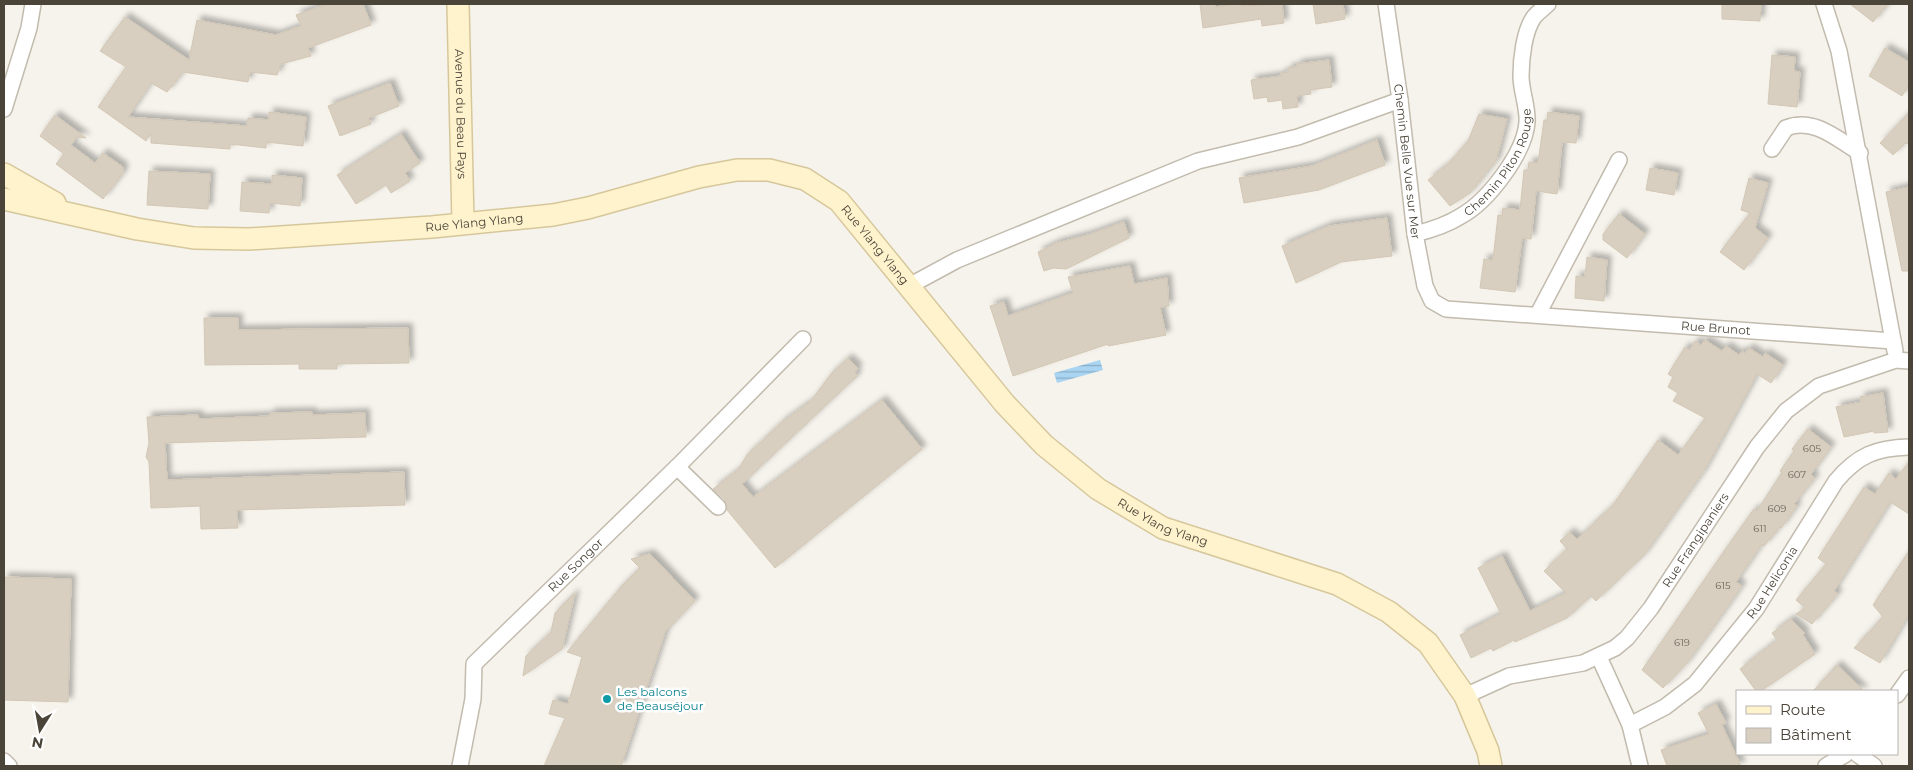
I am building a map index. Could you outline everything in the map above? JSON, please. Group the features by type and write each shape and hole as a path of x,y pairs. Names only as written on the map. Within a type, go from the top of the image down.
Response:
{"street":[{"path":"4,109 29,28 33,4"},
{"name":"Avenue du Beau Pays","path":"458,4 463,223"},
{"name":"Chemin Belle Vue sur Mer","path":"1386,4 1400,100 1415,234 1425,286 1432,301 1446,309"},
{"name":"Chemin Piton Rouge","path":"1415,234 1431,230 1462,216 1491,192 1514,159 1522,141 1527,122 1521,75 1527,33 1534,17 1548,4"},
{"path":"1824,4 1839,50 1860,153 1893,341 1903,360"},
{"path":"909,286 956,260 1045,226 1110,196 1189,164 1239,150 1298,137 1400,100"},
{"path":"1772,149 1786,128 1803,124 1820,128 1860,153"},
{"path":"1538,314 1619,160"},
{"name":"Rue Ylang Ylang","path":"4,199 137,229 175,235 249,240 553,215 588,208 699,177 737,170 769,170 805,179 839,201 1005,404 1044,445 1098,489 1162,528 1337,584 1389,612 1428,643 1465,696 1488,751 1491,766"},
{"name":"Rue Ylang Ylang","path":"4,174 72,214"},
{"name":"Rue Brunot","path":"1446,309 1538,314 1893,341"},
{"name":"Rue Songor","path":"460,766 473,699 474,664 677,467 803,339"},
{"name":"Rue Frangipaniers","path":"1465,696 1510,676 1583,663 1599,657 1627,638 1651,608 1758,447 1786,411 1819,386 1903,360"},
{"name":"Rue Heliconia","path":"1630,726 1665,707 1695,684 1756,609 1836,481 1849,466 1868,454 1889,448 1909,447"},
{"path":"677,467 718,507"},
{"path":"1599,657 1630,726 1640,766"},
{"path":"1898,694 1909,678"},
{"path":"1826,766 1844,755"},
{"path":"1858,755 1874,766"},
{"path":"4,761 9,766"}],"water":[{"path":"1100,360 1103,370 1057,383 1054,373"}],"building":[{"path":"327,4 363,4 371,25 308,48 311,56 281,64 277,75 250,72 248,82 183,72 167,92 151,83 128,117 247,126 248,118 269,120 269,112 306,117 303,146 266,142 266,148 230,144 230,149 151,143 151,134 146,141 98,107 126,67 100,51 125,17 189,60 197,20 276,35 301,26 296,15"},
{"path":"1200,4 1215,4 1216,7 1235,4 1242,4 1242,6 1282,4 1284,23 1262,26 1261,19 1203,28"},
{"path":"1313,4 1343,4 1345,19 1316,24"},
{"path":"1722,4 1761,4 1760,21 1722,19"},
{"path":"1850,4 1888,4 1873,22"},
{"path":"1885,48 1909,62 1909,85 1902,96 1869,76"},
{"path":"1772,55 1795,57 1794,71 1800,72 1797,107 1768,104"},
{"path":"1329,60 1332,87 1310,90 1311,94 1297,96 1298,107 1283,109 1282,100 1268,102 1267,97 1254,99 1251,80 1281,76 1281,73 1288,72 1288,68 1297,67 1297,64"},
{"path":"390,83 399,106 369,118 371,124 340,136 328,106"},
{"path":"1548,112 1579,116 1576,143 1562,142 1557,194 1536,191 1531,239 1522,238 1515,292 1480,288 1484,259 1493,260 1498,215 1502,216 1503,208 1520,210 1524,170 1528,170 1529,162 1538,163 1544,120 1547,120"},
{"path":"1909,113 1909,143 1904,144 1893,155 1880,143"},
{"path":"1479,114 1507,119 1496,161 1470,193 1450,206 1428,180 1447,165 1468,141"},
{"path":"55,115 86,138 77,137 71,145 95,163 103,153 123,167 123,173 103,199 56,164 64,154 40,136"},
{"path":"401,134 420,163 405,173 410,181 391,193 386,185 356,204 337,175"},
{"path":"1377,140 1385,165 1319,190 1244,203 1239,178 1312,166"},
{"path":"1650,168 1678,173 1674,195 1646,190"},
{"path":"149,171 210,174 208,209 147,205"},
{"path":"272,175 302,178 300,206 270,203 269,213 240,211 242,182 272,184"},
{"path":"1749,178 1768,183 1755,228 1768,238 1744,270 1720,252 1750,213 1741,210"},
{"path":"1909,187 1909,271 1902,271 1886,192"},
{"path":"1619,214 1645,234 1627,258 1603,240 1603,234"},
{"path":"1387,218 1392,256 1341,262 1296,283 1282,246 1329,226"},
{"path":"1124,222 1129,238 1066,269 1053,268 1044,271 1038,252 1057,243 1088,235"},
{"path":"1587,257 1607,260 1604,301 1575,298 1576,276 1585,277"},
{"path":"1130,266 1134,284 1167,278 1169,306 1160,307 1166,335 1108,346 1108,344 1013,376 990,306 1004,302 1008,316 1073,293 1068,277"},
{"path":"204,318 238,318 238,330 408,328 409,363 337,364 337,369 299,369 299,364 205,365"},
{"path":"1705,340 1722,351 1726,346 1739,355 1742,351 1745,353 1749,348 1763,357 1765,353 1783,365 1771,383 1757,374 1704,471 1644,555 1596,601 1591,596 1567,618 1515,642 1514,640 1493,651 1491,648 1471,658 1460,635 1501,614 1478,568 1502,556 1530,611 1566,593 1544,571 1567,549 1560,541 1570,532 1577,539 1613,505 1658,440 1678,455 1705,418 1673,401 1678,393 1668,387 1673,377 1668,374 1685,347 1690,350 1695,341 1701,345"},
{"path":"848,358 858,368 855,373 857,376 742,484 753,497 882,400 922,449 775,568 727,510 725,500 713,489 738,470 747,455 783,421 811,401 831,374"},
{"path":"1883,393 1888,432 1874,433 1874,431 1844,437 1836,407 1861,402 1860,397"},
{"path":"312,412 312,415 365,413 366,437 165,443 167,480 404,472 405,505 237,510 238,528 201,529 200,506 151,508 149,462 146,457 149,443 147,417 198,415 199,419 270,416 270,413"},
{"path":"1808,429 1831,447 1811,474 1815,478 1794,504 1797,506 1781,528 1764,546 1762,544 1736,582 1742,586 1687,663 1663,688 1642,670 1754,509 1757,511 1794,451 1792,449"},
{"path":"1909,462 1909,514 1890,502 1834,591 1838,594 1812,624 1796,614 1805,608 1796,600 1826,564 1818,558 1864,487 1875,494 1889,473 1896,479"},
{"path":"1909,551 1909,614 1880,663 1854,648 1883,617 1873,605"},
{"name":"Les balcons de Beauséjour","path":"650,554 695,601 665,632 621,766 544,766 565,718 549,714 553,700 568,704 582,657 567,652 620,588 640,568 631,559"},
{"path":"4,577 71,579 68,702 4,700"},
{"path":"575,593 562,649 523,676 526,656 551,632 555,613"},
{"path":"1791,619 1805,633 1803,635 1815,654 1762,690 1755,690 1740,669 1777,640 1772,633"},
{"path":"1837,665 1863,690 1814,690"},
{"path":"1716,704 1726,723 1722,725 1741,766 1667,766 1661,750 1709,734 1698,713"}],"place":[{"name":"Les balcons de Beauséjour","path":"607,699"}]}
